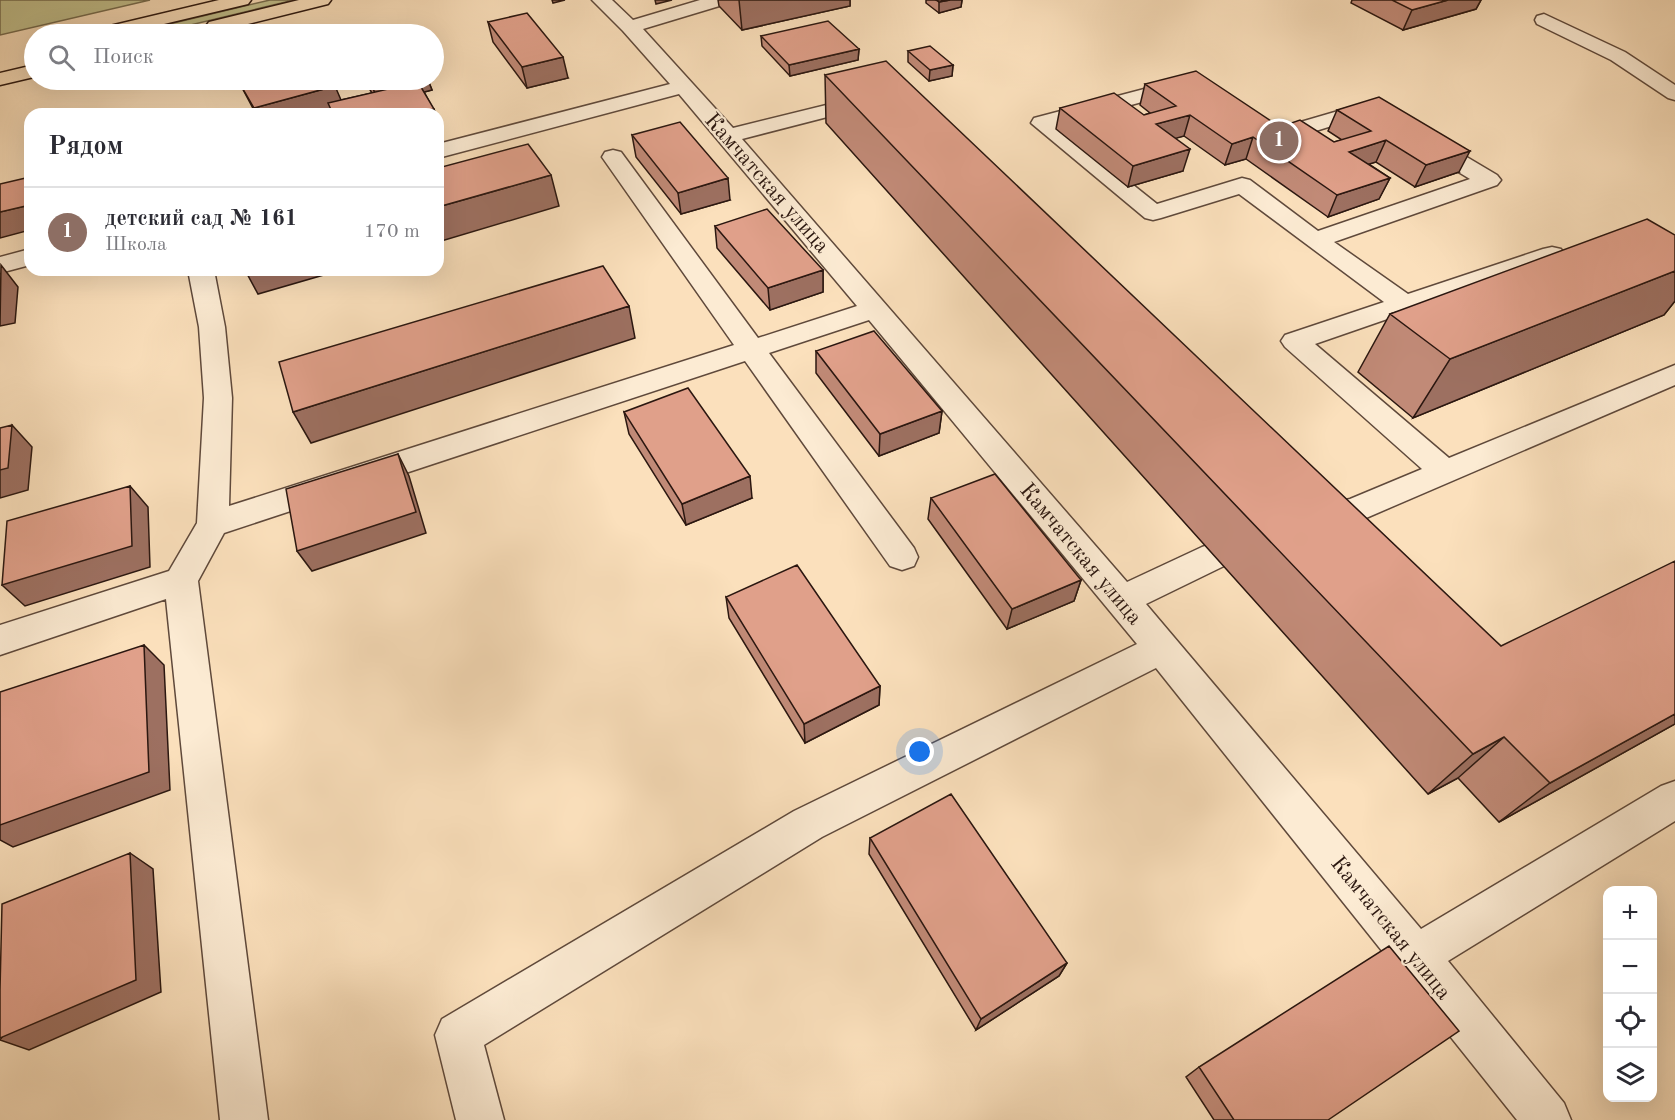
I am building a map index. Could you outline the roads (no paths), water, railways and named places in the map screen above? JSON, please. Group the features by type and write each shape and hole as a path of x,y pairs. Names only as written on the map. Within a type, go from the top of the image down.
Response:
{"main road":[{"path":"142,24 242,0"},
{"path":"225,24 322,0"},
{"path":"0,79 24,73"}],"street":[{"name":"Камчатская улица","path":"601,0 630,27 685,86 1122,600 1416,956 1547,1120"},
{"path":"630,27 720,0"},
{"path":"1544,20 1617,56 1675,94"},
{"path":"1205,87 1196,81 1042,123 1153,213 1242,185 1405,304"},
{"path":"444,149 685,86"},
{"path":"728,136 886,96"},
{"path":"1250,117 1278,136 1369,108 1489,180 1315,240"},
{"path":"613,157 902,557"},
{"path":"1446,472 1295,341 1552,254"},
{"path":"0,265 24,259"},
{"path":"202,276 212,327 218,398 213,524 181,581 243,1120"},
{"path":"213,524 875,309"},
{"path":"1292,522 1364,518 1446,472 1675,374"},
{"path":"1329,486 1364,518"},
{"path":"1122,600 1214,556"},
{"path":"0,640 181,581"},
{"path":"480,1120 458,1035 808,824 1162,648"},
{"path":"1416,956 1675,799"}],"place":[{"name":"детский сад № 161","path":"1279,141"}]}
